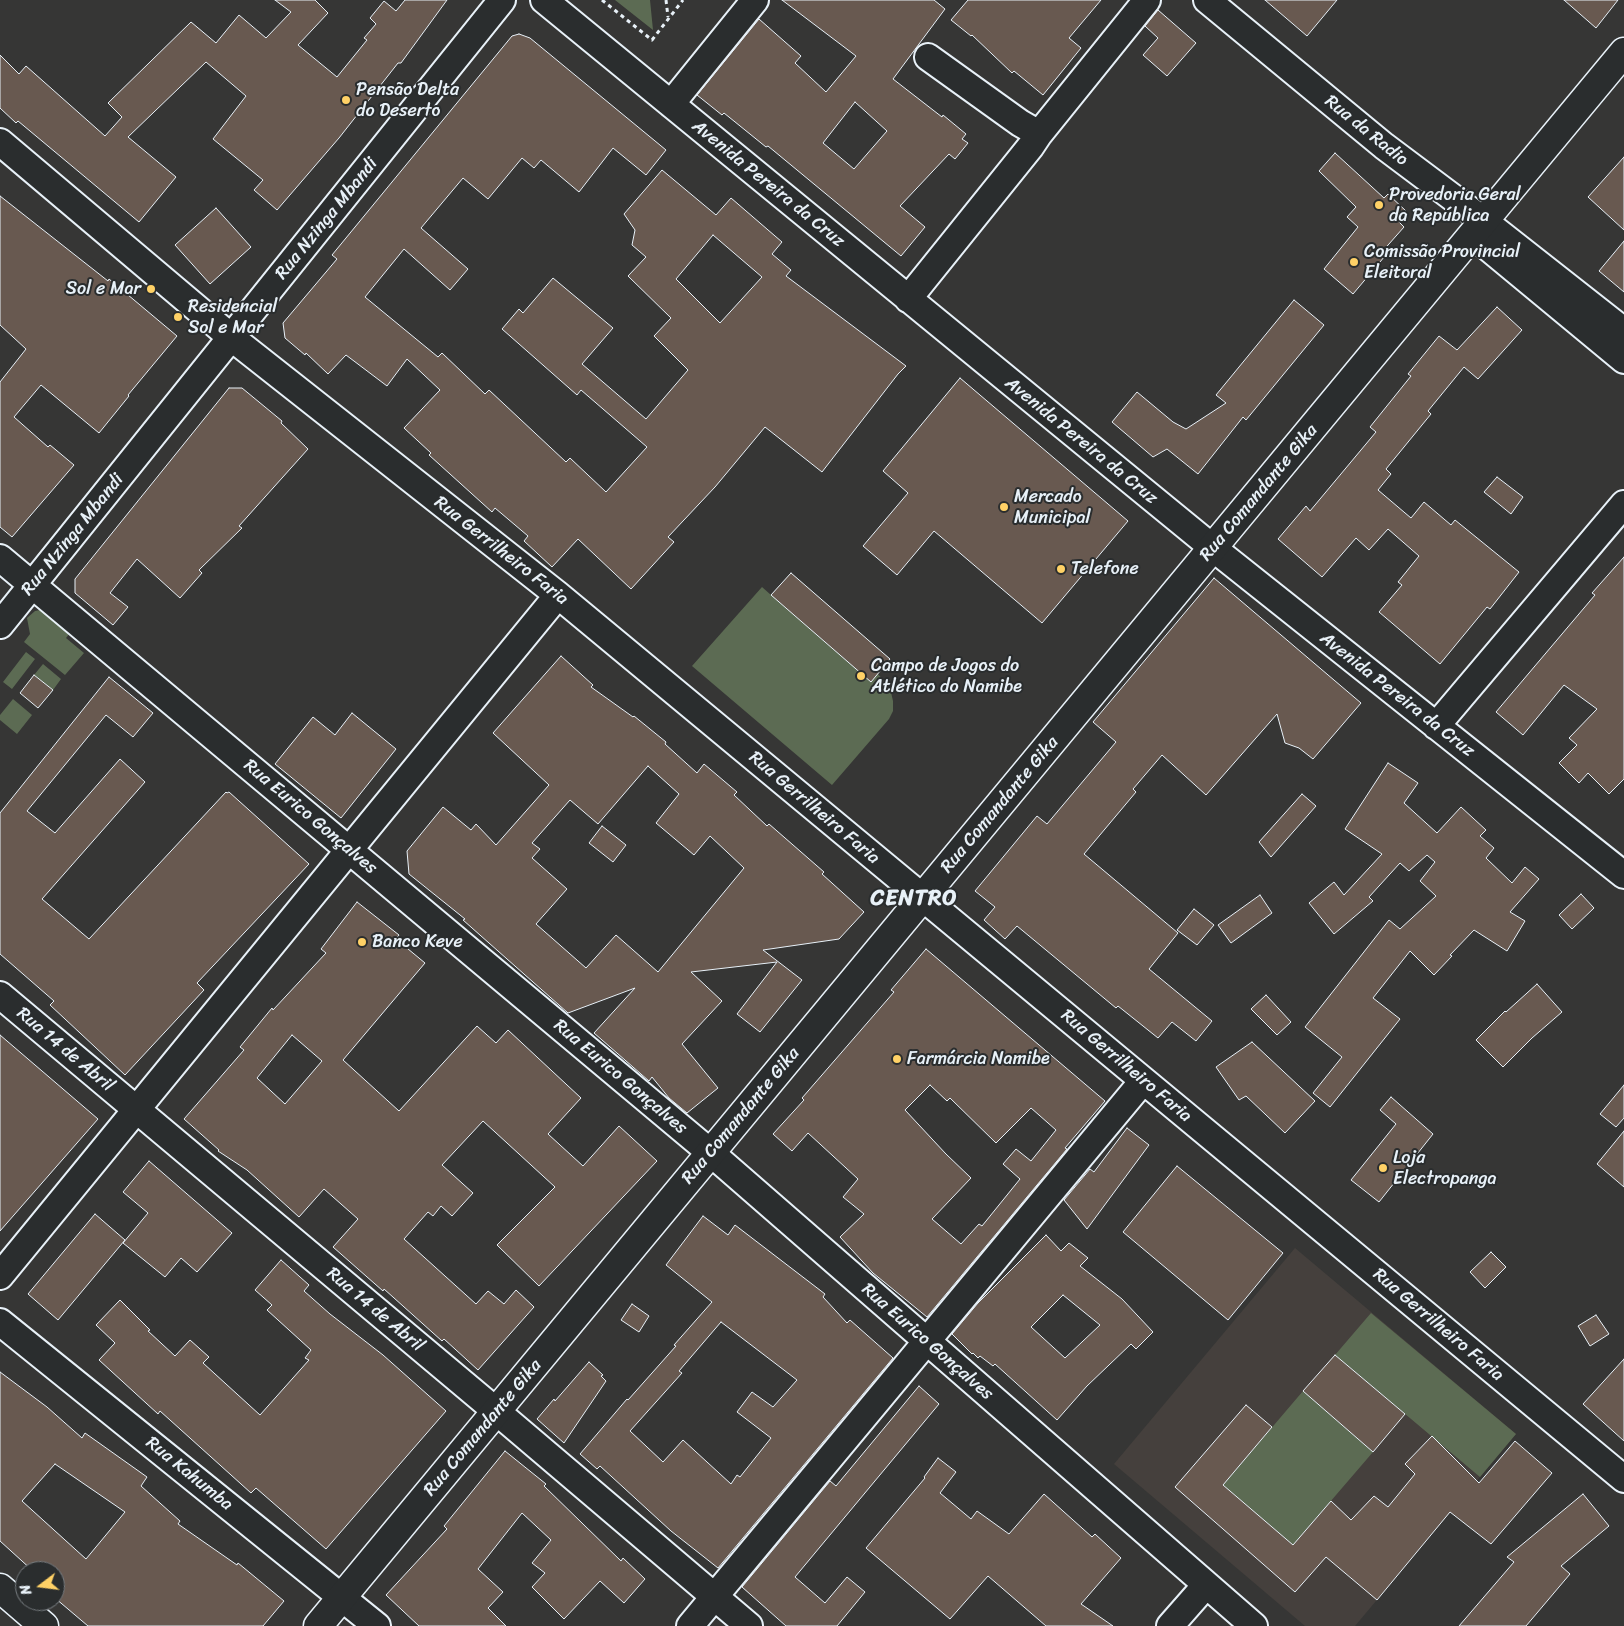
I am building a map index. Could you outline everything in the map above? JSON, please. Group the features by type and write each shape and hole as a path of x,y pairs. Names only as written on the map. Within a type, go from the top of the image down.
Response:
{"street":[{"name":"Rua Nzinga Mbandi","path":"0,625 502,0"},
{"name":"Avenida Pereira da Cruz","path":"544,0 1213,548 1624,875"},
{"path":"671,104 754,0"},
{"path":"908,299 1147,0"},
{"name":"Rua da Radio","path":"1207,0 1384,146 1624,360"},
{"name":"Rua Comandante Gika","path":"318,1626 1624,52"},
{"path":"928,57 1020,123 1039,134"},
{"name":"Rua Gerrilheiro Faria","path":"0,142 232,338 558,594 922,898 1624,1478"},
{"name":"Rua da Radio","path":"1478,228 1624,331"},
{"path":"1436,726 1624,504"},
{"name":"Rua Eurico Gonçalves","path":"0,558 350,849 710,1153 1254,1626"},
{"path":"0,1276 558,594"},
{"name":"Rua 14 de Abril","path":"0,995 749,1626"},
{"path":"690,1626 1143,1081"},
{"name":"Rua Kahumba","path":"0,1322 377,1626"},
{"path":"1170,1626 1206,1585"},
{"path":"0,1588 44,1626"}],"path":[{"path":"602,0 652,40 683,0"},
{"path":"666,0 668,18"}],"shaded area":[{"path":"1295,1248 1516,1434 1355,1626 1305,1626 1114,1464"}],"green space":[{"path":"615,0 650,0 653,30"},
{"path":"791,573 890,659 878,674 890,688 893,711 889,719 832,785 692,666 762,587 771,595"},
{"path":"40,610 70,633 66,638 84,653 65,675 24,642 30,634 27,618 35,611"},
{"path":"26,652 35,659 12,689 3,682"},
{"path":"43,664 61,679 53,690 34,675"},
{"path":"13,699 32,715 17,734 0,720 0,715"},
{"path":"1371,1313 1516,1434 1480,1477 1335,1355"},
{"path":"1303,1391 1373,1452 1293,1545 1223,1485"}],"building":[{"path":"275,0 315,0 328,13 298,45 337,77 367,40 364,38 376,24 370,18 384,1 396,11 405,0 447,0 401,63 398,63 339,138 277,210 254,190 263,180 213,139 246,96 206,62 128,137 176,177 139,222 0,108 0,55 19,74 26,66 105,136 122,117 108,103 191,22 216,43 239,15 266,38 291,12"},
{"path":"782,0 934,0 945,9 893,79 966,134 962,139 968,143 955,159 949,154 900,206 925,227 901,256 768,146 766,147 724,113 722,115 697,95 759,19 801,56 795,63 826,92 856,56","holes":["855,102 887,131 854,169 823,143"]},
{"path":"968,0 1101,0 1069,38 1081,48 1043,95 1014,71 1012,73 972,35 951,20"},
{"path":"1265,0 1337,0 1307,36"},
{"path":"1564,0 1618,0 1596,28"},
{"path":"1158,10 1196,43 1167,76 1143,55 1158,38 1145,26"},
{"path":"519,34 530,38 666,150 646,175 613,148 579,192 541,160 534,168 522,158 488,199 463,178 421,228 468,269 450,290 404,249 365,297 438,357 442,353 485,394 489,390 566,462 570,458 606,492 647,447 581,390 577,395 502,329 519,309 523,313 553,278 613,328 582,364 646,419 688,370 654,336 671,318 628,276 646,257 632,245 635,230 624,214 662,170 716,215 731,198 782,242 772,254 791,270 786,276 906,366 822,472 765,427 715,487 668,537 674,542 631,589 578,539 552,567 524,541 528,536 495,508 492,512 429,455 431,453 404,428 440,390 407,359 387,386 346,355 328,374 306,353 305,355 285,338 283,323 337,259 332,255 512,36","holes":["713,235 762,277 720,323 676,279"]},
{"path":"1335,153 1384,198 1388,194 1406,211 1397,220 1404,227 1381,253 1385,256 1353,294 1324,269 1358,227 1347,217 1356,207 1319,171"},
{"path":"1624,157 1624,230 1588,197"},
{"path":"0,196 108,281 109,279 177,336 99,433 41,385 14,417 48,447 50,445 74,465 12,537 0,527 0,382 26,349 0,325"},
{"path":"216,208 251,247 210,284 175,245"},
{"path":"1624,241 1624,292 1599,271"},
{"path":"1294,300 1324,325 1246,420 1243,417 1198,474 1167,449 1153,457 1112,422 1137,392 1173,422 1186,429 1226,403 1216,395"},
{"path":"1497,307 1522,330 1478,379 1464,367 1428,411 1431,414 1386,469 1391,474 1378,490 1411,518 1424,502 1451,525 1455,520 1519,572 1490,609 1487,607 1440,664 1379,612 1402,585 1398,582 1419,556 1388,529 1369,550 1356,538 1322,577 1278,539 1306,506 1310,511 1376,432 1370,427 1411,376 1408,374 1439,336 1457,350"},
{"name":"Mercado Municipal","path":"960,378 1128,521 1042,623 934,531 897,575 863,546 908,493 883,471"},
{"path":"229,388 242,388 282,421 281,423 308,449 239,526 242,528 199,570 202,573 180,598 137,559 110,593 128,607 113,625 75,593 75,579"},
{"path":"1497,477 1523,497 1511,514 1484,492"},
{"path":"1624,557 1624,779 1609,794 1588,773 1579,783 1559,763 1577,745 1569,738 1597,709 1564,685 1523,735 1496,712 1595,595 1592,593"},
{"path":"791,573 890,659 871,682 771,595"},
{"path":"1214,578 1361,703 1313,759 1299,748 1285,743 1277,714 1206,795 1162,755 1133,789 1136,792 1084,854 1178,933 1149,969 1212,1021 1196,1041 1172,1022 1158,1038 1118,1006 1116,1008 1017,926 1005,939 984,920 995,907 975,891 1037,816 1047,824 1116,742 1093,722"},
{"path":"561,656 593,685 591,687 634,716 666,742 665,744 697,773 704,764 737,792 734,795 767,826 769,824 824,872 822,874 864,912 839,939 763,950 802,980 760,1032 737,1014 777,962 691,972 722,1001 682,1044 718,1088 687,1113 669,1098 652,1077 649,1081 594,1033 635,988 568,1013 463,920 465,919 409,874 407,851 443,807 471,830 476,824 496,845 549,785 493,733","holes":["648,766 679,794 656,823 694,855 710,836 744,868 658,972 616,935 586,968 536,924 567,889 532,858 540,849 532,843 570,800 598,824"]},
{"path":"34,675 53,690 38,708 20,693"},
{"path":"109,677 153,713 133,737 106,715 27,811 55,833 120,759 145,782 42,899 89,939 226,792 229,792 309,864 197,983 204,990 125,1075 50,1005 54,1001 0,954 0,813"},
{"path":"352,713 396,749 341,818 275,764 313,717 335,735"},
{"path":"1388,763 1418,783 1404,803 1437,833 1461,807 1486,830 1480,836 1494,848 1486,858 1512,883 1525,867 1539,879 1510,912 1525,921 1507,951 1474,930 1434,975 1410,951 1373,998 1400,1019 1330,1107 1313,1093 1342,1057 1305,1027 1389,920 1400,929 1436,896 1420,881 1435,862 1427,855 1409,871 1400,863 1369,897 1373,901 1334,934 1309,903 1334,882 1344,895 1382,854 1345,829"},
{"path":"1302,794 1316,806 1271,857 1259,842"},
{"path":"602,826 626,845 613,862 589,843"},
{"path":"1581,894 1594,908 1572,929 1559,915"},
{"path":"1260,895 1272,913 1231,943 1218,925"},
{"path":"357,902 399,935 396,939 425,963 343,1060 399,1111 477,1026 496,1043 508,1030 581,1098 548,1134 583,1166 619,1126 657,1161 539,1286 497,1245 555,1187 483,1121 442,1165 473,1193 452,1216 441,1206 433,1216 428,1212 404,1239 476,1304 488,1291 504,1304 516,1290 534,1307 478,1370 444,1339 442,1341 384,1289 383,1291 333,1247 358,1219 324,1189 299,1217 247,1170 218,1151 184,1119 244,1050 240,1047 272,1008 273,1010 326,953 321,949","holes":["292,1035 322,1061 285,1104 257,1078"]},
{"path":"1194,909 1214,925 1197,945 1177,930"},
{"path":"926,949 1105,1101 927,1317 873,1273 840,1237 864,1214 843,1197 858,1179 808,1133 792,1151 773,1134 804,1100 802,1098 894,992 891,990","holes":["930,1085 947,1101 950,1098 996,1143 1031,1108 1056,1130 1031,1161 1016,1149 1003,1164 1020,1179 982,1226 979,1224 961,1244 932,1219 971,1178 905,1110"]},
{"path":"1537,984 1562,1012 1503,1067 1476,1040 1505,1011"},
{"path":"1266,995 1291,1022 1277,1035 1251,1009"},
{"path":"0,1035 98,1119 0,1231"},
{"path":"1252,1042 1315,1101 1285,1133 1246,1096 1239,1100 1216,1067"},
{"path":"1624,1085 1624,1118 1616,1127 1600,1114"},
{"path":"1391,1097 1433,1134 1379,1202 1351,1180 1396,1124 1380,1110"},
{"path":"1127,1128 1149,1145 1087,1229 1064,1200 1090,1169 1094,1172"},
{"path":"1624,1131 1624,1187 1597,1164"},
{"path":"149,1161 232,1233 197,1272 181,1258 165,1277 123,1243 148,1213 123,1192"},
{"path":"1177,1166 1283,1253 1228,1320 1123,1232"},
{"path":"95,1214 125,1240 58,1320 28,1294"},
{"path":"703,1216 728,1235 735,1225 825,1294 823,1297 847,1323 850,1320 893,1358 718,1568 671,1531 600,1466 597,1469 580,1454 676,1346 674,1345 712,1302 666,1265","holes":["721,1322 797,1380 773,1407 752,1392 737,1412 771,1438 740,1477 737,1475 731,1484 683,1440 663,1462 630,1431 682,1373 679,1371"]},
{"path":"1046,1235 1061,1251 1069,1243 1088,1258 1080,1266 1122,1299 1153,1332 1136,1349 1131,1344 1087,1386 1057,1420 995,1364 993,1366 980,1356 978,1358 972,1354 952,1334 978,1303","holes":["1063,1295 1100,1325 1065,1358 1031,1327"]},
{"path":"1491,1252 1506,1267 1485,1288 1470,1272"},
{"path":"281,1260 309,1285 304,1291 330,1314 383,1355 446,1411 326,1549 256,1488 251,1493 160,1411 158,1414 99,1360 115,1343 96,1325 120,1300 150,1330 148,1331 175,1356 190,1340 209,1357 203,1363 260,1415 309,1360 305,1358 311,1350 267,1310 272,1305 255,1290"},
{"path":"632,1304 649,1316 639,1332 621,1320"},
{"path":"1596,1315 1609,1334 1590,1346 1578,1326"},
{"path":"1335,1355 1405,1414 1373,1452 1303,1391"},
{"path":"1624,1359 1624,1441 1583,1404"},
{"path":"589,1362 603,1375 601,1376 606,1381 564,1443 537,1419"},
{"path":"0,1372 47,1407 82,1438 85,1433 147,1477 141,1486 180,1521 178,1524 237,1565 238,1563 284,1601 263,1626 88,1626 65,1606 65,1561 22,1561 0,1541","holes":["55,1464 125,1512 86,1559 22,1501"]},
{"path":"919,1386 939,1404 795,1577 825,1603 847,1577 865,1592 837,1626 786,1626 742,1587 830,1481 836,1486"},
{"path":"1246,1405 1272,1427 1223,1485 1293,1545 1331,1501 1351,1520 1374,1496 1388,1507 1415,1474 1405,1464 1432,1436 1479,1483 1515,1441 1552,1473 1491,1544 1450,1512 1377,1600 1326,1557 1295,1592 1175,1487"},
{"path":"505,1451 546,1484 544,1486 621,1561 623,1558 645,1579 624,1603 600,1581 564,1619 532,1587 545,1573 532,1563 551,1540 522,1513 478,1569 503,1592 488,1608 506,1626 419,1626 386,1595 447,1529 444,1526"},
{"path":"938,1458 956,1472 940,1493 971,1519 977,1511 1009,1534 1044,1494 1092,1537 1095,1534 1121,1558 1081,1604 1113,1626 1046,1626 988,1576 950,1619 866,1548 925,1478"},
{"path":"1583,1494 1609,1526 1561,1566 1570,1574 1526,1626 1459,1626 1514,1562 1507,1557"}],"place":[{"name":"Pensão Delta do Deserto","path":"346,100"},
{"name":"Provedoria Geral da República","path":"1379,205"},
{"name":"Comissão Provincial Eleitoral","path":"1354,262"},
{"name":"Sol e Mar","path":"151,289"},
{"name":"Residencial Sol e Mar","path":"178,317"},
{"name":"Mercado Municipal","path":"1004,507"},
{"name":"Telefone","path":"1061,569"},
{"name":"Campo de Jogos do Atlético do Namibe","path":"861,676"},
{"name":"Banco Keve","path":"362,942"},
{"name":"Farmárcia Namibe","path":"897,1059"},
{"name":"Loja Electropanga","path":"1383,1168"}],"district":[{"name":"CENTRO","path":"914,899"}]}
